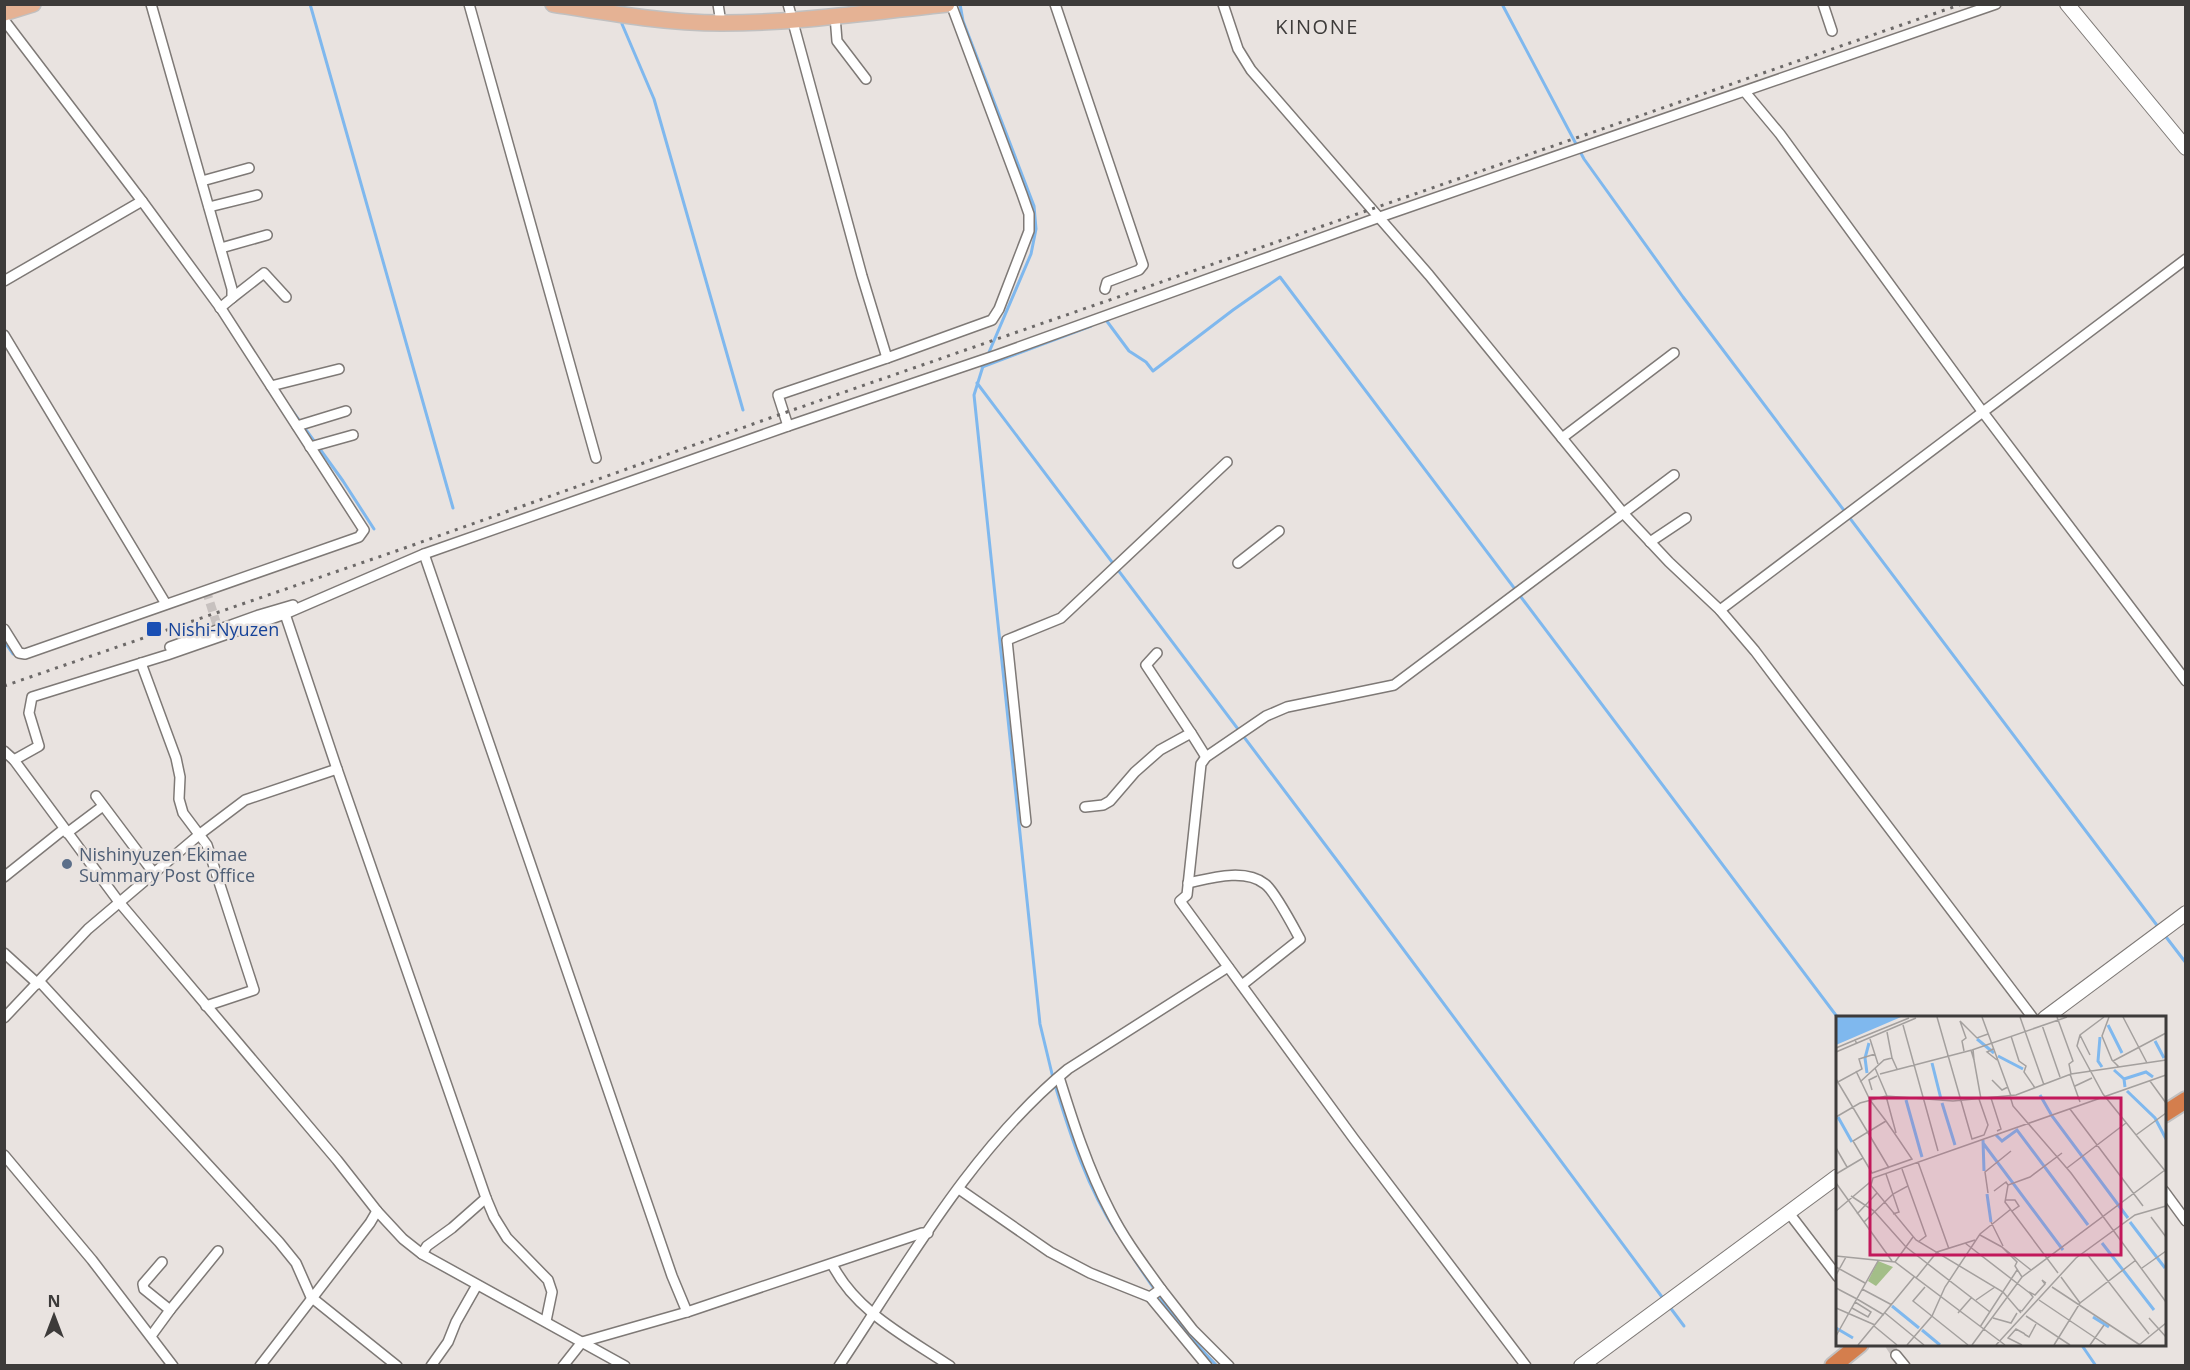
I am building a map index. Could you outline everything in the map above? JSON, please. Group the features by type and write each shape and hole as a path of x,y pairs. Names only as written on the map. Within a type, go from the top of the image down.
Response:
{"highway":[{"path":"2166,1113 2186,1100"},
{"path":"1833,1365 1857,1346"}],"main road":[{"path":"4,13 33,4"},
{"path":"553,4 622,15 721,23 793,20 949,4"}],"street":[{"path":"151,4 232,289 232,298"},
{"path":"469,4 596,458"},
{"path":"718,4 721,23"},
{"path":"788,4 862,276 888,357"},
{"path":"788,426 778,395 992,321 999,309 1029,231 1029,214 1022,194 949,4"},
{"path":"1055,4 1143,265 1139,270 1107,282 1105,289"},
{"path":"1223,4 1238,49 1251,70 1380,217 1624,514 1720,610 1755,651 2031,1016"},
{"path":"1822,4 1832,31"},
{"path":"14,760 39,746 28,712 32,697 167,655 285,614 424,554 997,355 1380,217 1996,4"},
{"path":"2067,4 2186,148"},
{"path":"835,16 837,41 866,79"},
{"path":"4,20 142,201 220,308 364,530 359,537 25,654 19,653 4,629"},
{"path":"1745,92 1780,134 1982,411 2186,681"},
{"path":"202,181 249,168"},
{"path":"209,207 257,195"},
{"path":"4,281 142,201"},
{"path":"220,248 267,236"},
{"path":"1720,610 2186,260"},
{"path":"220,308 264,273 286,297"},
{"path":"4,335 166,604"},
{"path":"1562,438 1674,353"},
{"path":"271,386 339,369"},
{"path":"297,426 346,411"},
{"path":"310,447 353,435"},
{"path":"1026,822 1007,640 1061,618 1227,462"},
{"path":"1526,1365 1354,1139 1180,901 1187,895 1201,764 1206,757 1266,716 1287,707 1394,685 1674,475"},
{"path":"1650,542 1686,518"},
{"path":"1238,564 1279,531"},
{"path":"424,554 672,1276 687,1312"},
{"path":"167,655 169,648 218,627 306,601 314,602"},
{"path":"285,614 486,1198 507,1238 548,1280 552,1292 546,1322"},
{"path":"1157,653 1146,665 1206,757"},
{"path":"141,663 176,758 180,777 179,799 183,813 207,845 254,990 206,1006"},
{"path":"1085,807 1103,805 1110,801 1160,750 1191,733"},
{"path":"4,751 14,760 119,902 337,1160 377,1211 403,1239 422,1254 625,1365"},
{"path":"4,1018 88,929 153,872 245,800 337,769"},
{"path":"96,796 153,872"},
{"path":"4,877 103,806"},
{"path":"1188,883 1223,876 1245,876 1266,884 1300,939 1242,985"},
{"path":"2046,1016 2186,913"},
{"path":"4,953 39,982 279,1242 296,1263 311,1297 397,1365"},
{"path":"838,1365 958,1189 997,1138 1059,1077 1228,966"},
{"path":"1059,1077 1079,1140 1109,1210 1128,1243 1193,1330 1229,1365"},
{"path":"4,1155 92,1260 173,1365"},
{"path":"1581,1365 1836,1178"},
{"path":"958,1189 1050,1252 1090,1273 1150,1297 1186,1343 1207,1365"},
{"path":"2166,1194 2186,1221"},
{"path":"422,1254 427,1246 452,1228 486,1198"},
{"path":"260,1365 377,1211"},
{"path":"1790,1213 1836,1274"},
{"path":"563,1365 582,1342 687,1312 922,1233 928,1233"},
{"path":"151,1336 218,1251"},
{"path":"162,1262 143,1284 144,1289 170,1310"},
{"path":"832,1264 841,1282 873,1314 950,1365"},
{"path":"430,1365 448,1342 456,1322 477,1285"},
{"path":"1150,1297 1161,1289"},
{"path":"1896,1354 1905,1365"}],"waterway":[{"path":"310,4 453,508"},
{"path":"960,4 963,21 1034,206 1036,229 1031,254 987,357"},
{"path":"1502,4 1584,159 1683,297 2159,928"},
{"path":"622,19 622,24 654,99 743,410"},
{"path":"1106,320 1129,351 1146,362 1153,371 1280,277 1836,1016"},
{"path":"982,367 1091,326"},
{"path":"984,363 974,395 1040,1024 1053,1078"},
{"path":"977,383 1345,871 1665,1301"},
{"path":"288,405 343,481 374,529"},
{"path":"4,641 13,654"},
{"path":"2163,933 2186,963"},
{"path":"1055,1085 1088,1180 1117,1233"},
{"path":"1134,1259 1173,1315 1217,1366"},
{"path":"1669,1306 1684,1326"},
{"path":"2082,1346 2096,1366"}],"tunnel":[{"path":"206,590 217,625"},
{"path":"1890,1346 1896,1355"}],"railway":[{"path":"4,686 1962,4"}],"place":[{"name":"Nishi-Nyuzen","path":"154,629"},
{"name":"Nishinyuzen Ekimae Summary Post Office","path":"67,864"}],"district":[{"name":"KINONE","path":"1317,26"}]}
